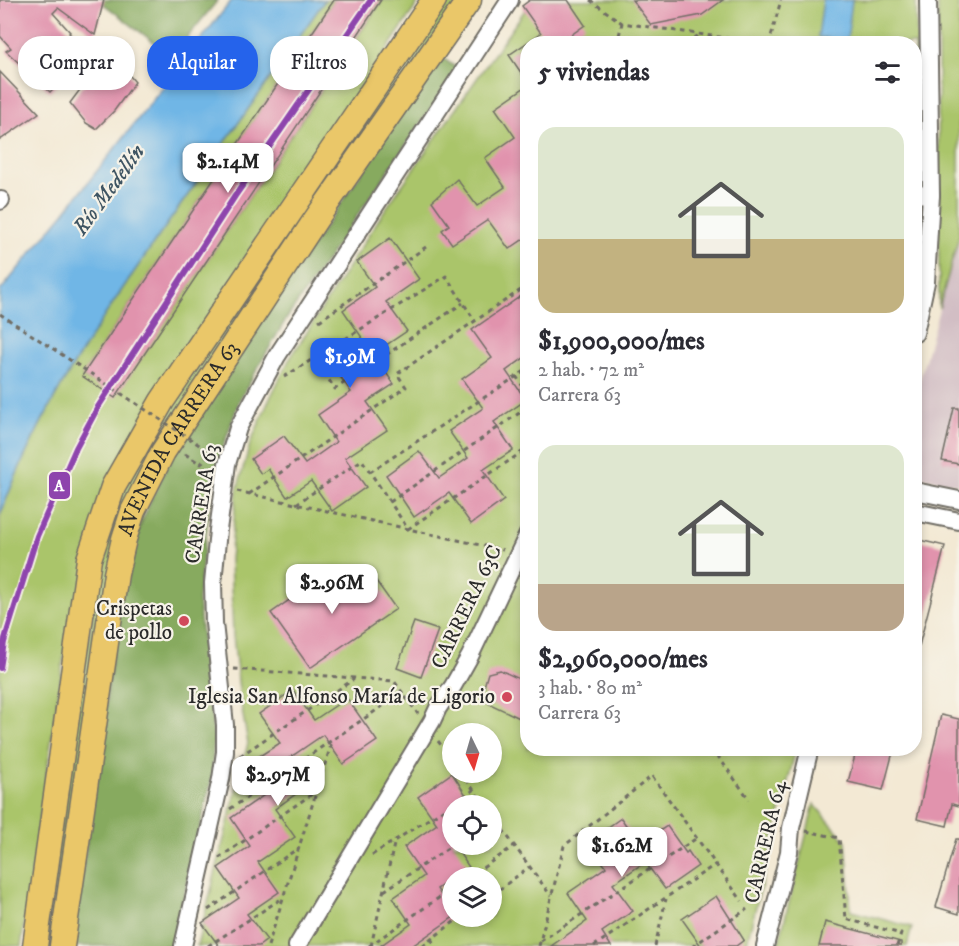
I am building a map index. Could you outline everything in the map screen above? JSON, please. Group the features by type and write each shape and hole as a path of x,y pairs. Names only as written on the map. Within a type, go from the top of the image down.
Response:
{"highway":[{"name":"AVENIDA CARRERA 63","path":"35,946 89,559 113,487 162,401 434,0"},
{"name":"AVENIDA CARRERA 63","path":"62,946 109,616 123,539 133,511 169,443 316,219 469,0"}],"street":[{"name":"CARRERA 63","path":"183,946 225,752 225,725 214,623 213,583 227,464 238,428 263,380 510,0"},
{"path":"922,301 926,282 923,195 928,0"},
{"path":"922,492 959,500"},
{"path":"922,513 959,521"},
{"name":"CARRERA 63C","path":"297,946 470,656 519,554"},
{"name":"CARRERA 64","path":"765,946 789,852 791,828 808,756"}],"path":[{"path":"590,0 622,23 713,36"},
{"path":"770,36 781,0"},
{"path":"619,36 622,23"},
{"path":"312,326 426,247"},
{"path":"284,377 446,276 475,321"},
{"path":"249,494 406,387 397,374 520,290"},
{"path":"314,358 334,389 463,303"},
{"path":"0,314 210,452 201,464 169,443"},
{"path":"370,472 520,374"},
{"path":"516,376 520,382"},
{"path":"390,502 520,413"},
{"path":"408,529 520,453"},
{"path":"296,504 362,460 408,529"},
{"path":"224,488 519,554"},
{"path":"219,668 393,681 442,746"},
{"path":"223,768 355,678"},
{"path":"211,822 402,693"},
{"path":"268,946 332,740"},
{"path":"718,756 749,799"},
{"path":"539,944 564,846 652,776 742,901"},
{"path":"469,783 477,795"},
{"path":"368,857 474,790"},
{"path":"200,871 316,791"},
{"path":"791,828 839,838 846,919 901,934 897,946"},
{"path":"502,830 551,897"},
{"path":"539,944 697,838"},
{"path":"371,945 395,840"},
{"path":"484,867 514,846"},
{"path":"188,923 298,848"},
{"path":"384,891 442,852"},
{"path":"594,946 716,864"},
{"path":"502,888 530,867"},
{"path":"371,945 442,896"},
{"path":"655,946 666,897"},
{"path":"208,946 283,898"},
{"path":"693,946 747,909"},
{"path":"422,946 447,927"},
{"path":"431,939 436,946"}],"shaded area":[{"path":"959,236 959,485 922,477 922,371"}],"green space":[{"path":"102,0 218,0 188,36 147,37 101,2"},
{"path":"325,0 334,0 310,36 300,36"},
{"path":"382,0 420,0 368,78 368,36 358,36"},
{"path":"444,0 460,0 155,452 54,946 41,946 105,533 145,442"},
{"path":"532,0 916,0 917,36 520,36 520,756 794,756 746,946 197,946 248,743 240,699 233,635 230,559 237,490 250,444 289,360 382,214"},
{"path":"938,0 959,0 959,236 939,308"},
{"path":"440,56 458,69 285,321 240,399 213,476 198,600 214,739 212,778 172,946 72,946 123,583 134,542 151,500 175,450"},
{"path":"270,78 270,90 274,90 82,376 115,397 321,90 360,90 140,422 68,628 21,946 0,946 0,516 16,475 55,396 77,358 150,249"},
{"path":"814,804 846,841 851,911 912,927 907,946 778,946"}],"water":[{"name":"Río Medellín","path":"232,0 325,0 300,36 270,36 270,78 150,249 77,358 35,435 0,516 0,291 161,90 258,90 258,36 204,36"},
{"path":"823,0 852,0 848,36 818,36"}],"building":[{"path":"0,0 104,0 95,35 58,8 53,13 72,36 18,36 18,62 6,51 11,48 0,36"},
{"path":"334,0 381,0 357,36 310,36"},
{"path":"530,0 568,0 585,25 569,36 537,36 541,33 522,6"},
{"path":"632,0 723,0 702,15 651,25"},
{"path":"520,47 520,71 509,55"},
{"path":"0,72 39,113 0,140"},
{"path":"80,90 129,90 114,111 96,129 86,123 70,103"},
{"path":"274,90 321,90 115,398 82,376"},
{"path":"520,91 520,241 509,249 488,220 452,244 442,230 449,225 432,201 457,179 477,206 505,187 485,158 515,137 495,108"},
{"path":"390,238 419,279 386,302 407,331 373,354 394,384 367,402 387,430 345,458 366,487 332,511 311,481 287,497 268,469 261,474 251,459 284,436 305,464 336,442 318,415 351,392 330,362 363,339 343,310 375,287 357,262"},
{"path":"520,297 520,361 506,371 520,391 520,404 494,422 513,450 483,470 504,500 471,524 449,493 414,517 386,475 419,451 439,478 468,458 449,431 483,408 462,379 492,358 472,330"},
{"path":"954,408 959,408 959,464 942,461"},
{"path":"922,541 945,546 922,634"},
{"path":"369,571 396,609 310,668 271,613 329,572 342,590"},
{"path":"414,622 438,630 421,677 397,668"},
{"name":"Iglesia San Alfonso María de Ligorio","path":"500,670 520,679 520,718 488,703 483,690 488,673"},
{"path":"293,690 314,720 347,698 377,741 343,764 323,735 288,759 307,786 275,809 295,837 258,862 279,892 247,914 267,940 259,946 219,946 202,923 239,898 218,868 250,846 231,818 267,793 247,764 280,743 259,714"},
{"path":"941,715 959,719 959,806 952,804 947,826 917,819"},
{"path":"855,756 892,756 883,790 848,782"},
{"path":"442,780 442,783 458,783 466,795 442,795 442,855 461,855 469,867 442,867 442,886 437,889 442,896 442,925 412,946 380,946 411,924 393,898 424,876 404,847 437,824 418,797"},
{"path":"621,818 639,844 667,826 698,866 665,889 645,862 613,884 633,911 602,932 611,946 551,946 587,921 568,893 606,867 587,842"},
{"path":"956,839 959,839 959,914 936,907"},
{"path":"716,896 744,940 736,946 701,946 682,919"},
{"path":"825,922 901,942 901,946 819,946"}],"transit line":[{"name":"A","path":"0,668 4,642 37,536 76,448 98,407 235,196 371,0"}],"place":[{"name":"Crispetas de pollo","path":"184,621"},
{"name":"Iglesia San Alfonso María de Ligorio","path":"507,697"}]}
